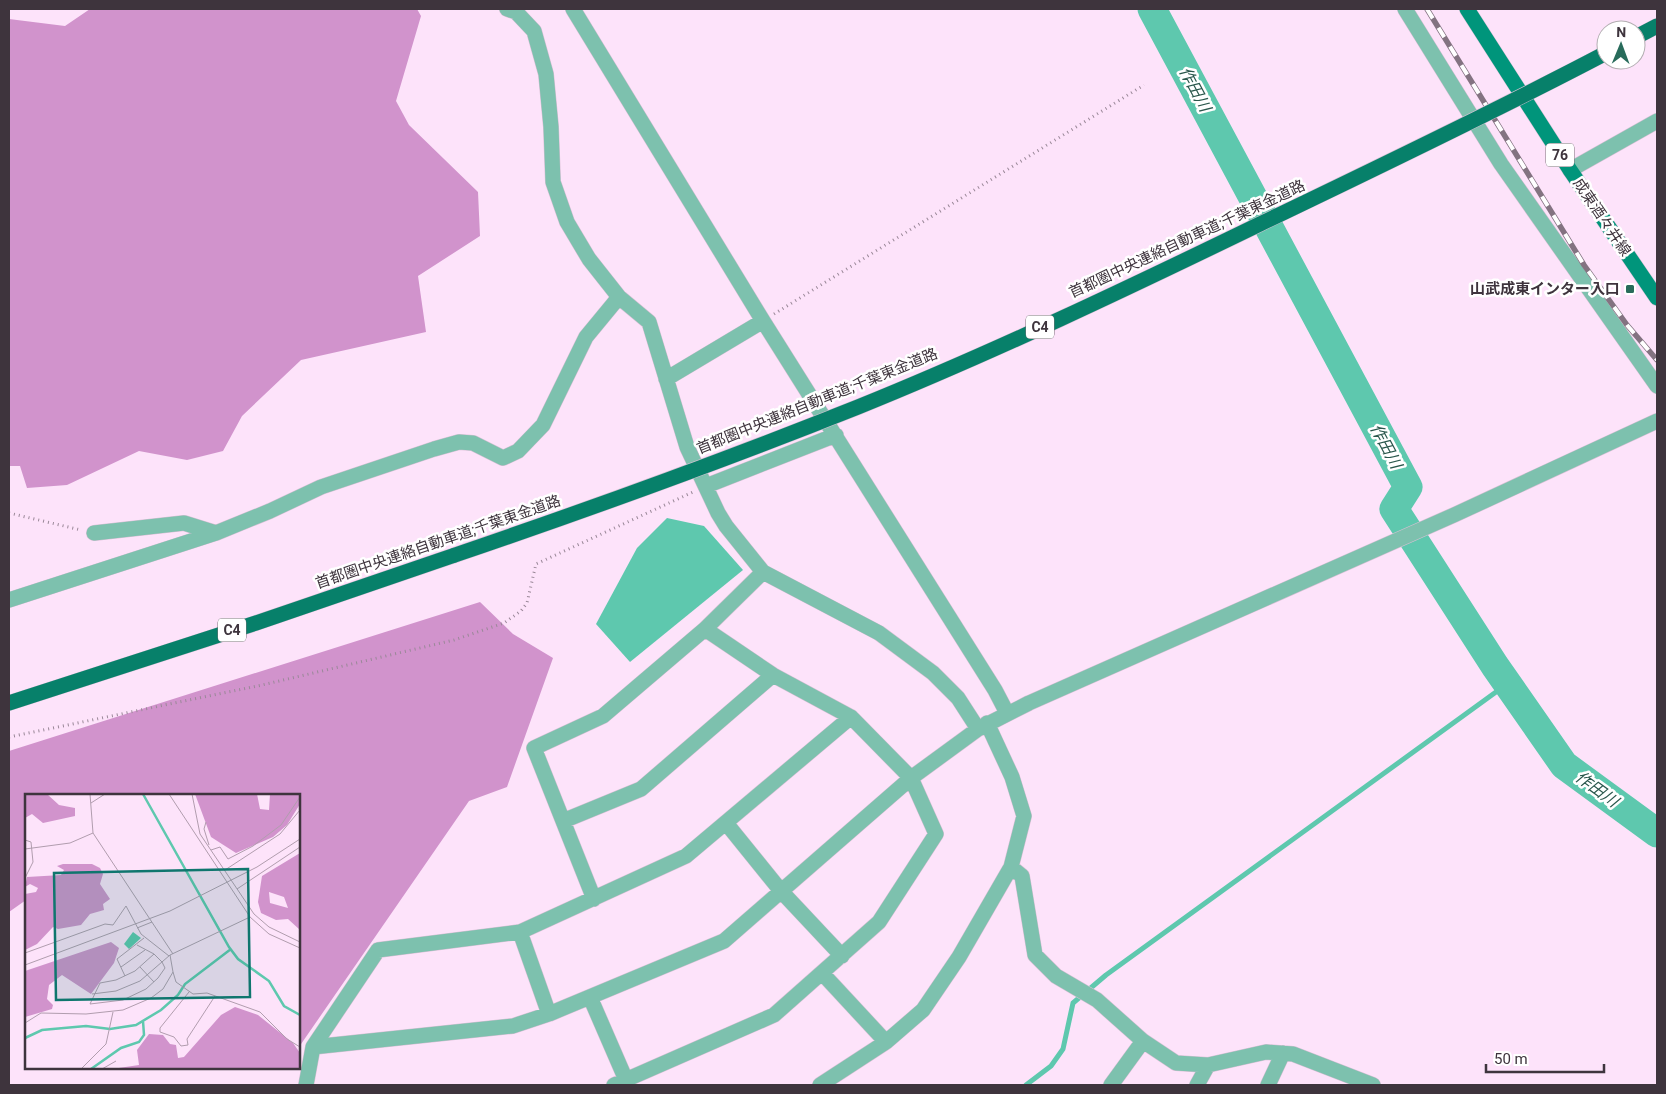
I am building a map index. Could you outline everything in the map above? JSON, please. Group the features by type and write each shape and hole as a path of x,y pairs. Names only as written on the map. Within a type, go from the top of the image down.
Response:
{"highway":[{"name":"首都圏中央連絡自動車道;千葉東金道路","path":"9,702 228,632 582,511 858,407 1172,266 1507,105 1596,58"}],"main road":[{"name":"成東酒々井線","path":"1467,9 1570,170 1657,298"}],"street":[{"path":"508,9 516,12 534,32 546,74 551,127 553,182 567,222 589,259 619,297 649,322 687,447 726,526 763,572 879,633 933,673 983,726 1012,778 1024,816 1011,867 958,958 923,1010 886,1042 820,1085"},
{"path":"573,9 1007,713"},
{"path":"1405,9 1501,164 1657,386"},
{"path":"1570,170 1657,121"},
{"path":"9,600 216,533 321,488 459,442 473,442 503,458 518,451 543,425 586,337 619,297"},
{"path":"666,379 763,320"},
{"path":"313,1047 513,1026 549,1014 724,941 911,778 983,726 1007,713 1454,514 1657,421"},
{"path":"706,486 836,435"},
{"path":"94,533 184,523 216,533"},
{"path":"594,899 534,748 602,716 706,629 763,572"},
{"path":"590,996 620,1083 774,1015 880,922 936,834 911,778 852,717 773,675 706,629"},
{"path":"563,821 641,789 773,675"},
{"path":"306,1085 313,1047 378,950 520,932 686,856 852,717"},
{"path":"726,823 781,891 842,956"},
{"path":"1011,867 1022,876 1035,955 1056,976 1097,1000 1144,1042 1176,1064 1208,1065 1266,1052 1293,1054 1369,1085"},
{"path":"520,932 549,1014"},
{"path":"822,973 886,1042"},
{"path":"1111,1085 1144,1042"},
{"path":"1268,1085 1283,1053"},
{"path":"1197,1085 1208,1065"}],"path":[{"path":"763,320 1144,85"},
{"path":"9,737 262,685 454,640 504,623 521,612 527,603 536,564 706,486"},
{"path":"9,513 94,533"}],"shaded area":[{"path":"90,9 417,9 421,16 396,101 409,125 478,192 480,236 418,276 426,332 301,360 242,416 223,451 187,460 139,451 67,485 27,488 20,466 9,466 9,19 65,26"},
{"path":"667,518 704,526 743,570 630,662 596,624 637,548"},
{"path":"480,602 513,634 553,658 507,787 469,801 300,1046 300,794 25,794 25,901 9,912 9,751"}],"waterway":[{"name":"作田川","path":"1152,9 1408,487 1394,509 1495,666 1564,765 1657,833"},
{"path":"1026,1085 1051,1066 1063,1049 1073,1003 1106,975 1507,684"}],"railway":[{"path":"1427,9 1584,265 1627,325 1657,360"}],"place":[{"name":"山武成東インター入口","path":"1630,289"}]}
